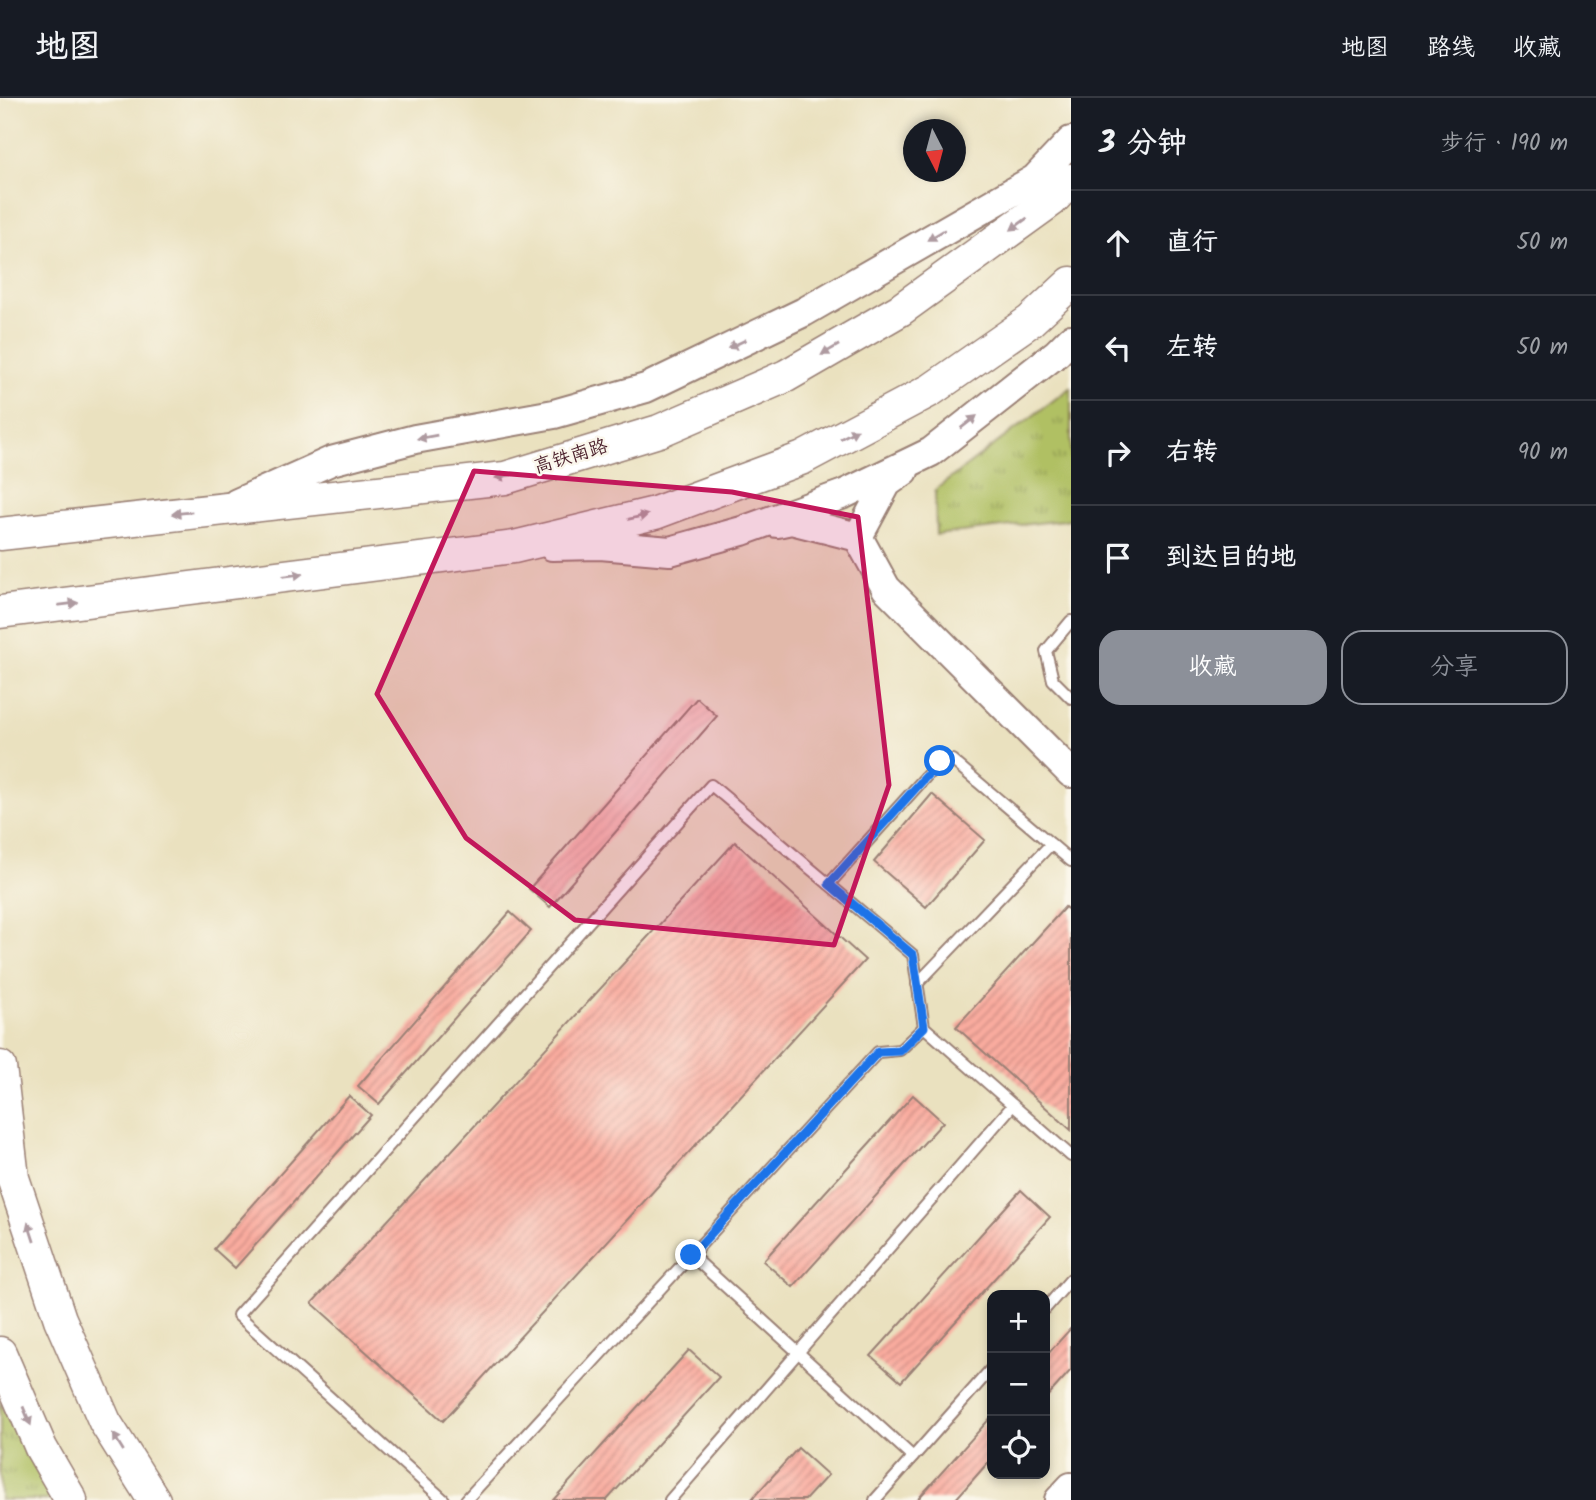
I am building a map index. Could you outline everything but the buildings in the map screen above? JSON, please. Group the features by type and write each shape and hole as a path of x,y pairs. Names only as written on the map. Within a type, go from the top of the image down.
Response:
{"main road":[{"name":"高铁南路","path":"0,534 505,478 659,431 786,376 900,310 1052,200 1071,180"},
{"path":"0,612 514,547 655,513 803,458 931,390 1030,321 1071,283"},
{"path":"0,1067 13,1178 60,1319 105,1422 154,1500"},
{"path":"0,1353 41,1448 71,1500"}],"street":[{"path":"1035,179 1071,141"},
{"path":"224,509 331,461 415,439 554,414 646,387 804,312 1071,161"},
{"path":"858,537 887,483 931,452 1071,340"},
{"path":"742,531 844,494 931,452"},
{"path":"514,547 600,545 670,551 791,520 858,537 887,588 1071,773"},
{"path":"1059,1500 1071,1487"}],"lane":[{"path":"1071,621 1046,651 1053,680 1071,698"},
{"path":"829,884 940,761 952,760 1071,861"},
{"path":"444,1500 238,1315 711,785 913,955 924,1027 1071,1156"},
{"path":"918,984 1051,844"},
{"path":"466,1500 878,1052 900,1051 924,1027"},
{"path":"670,1500 1013,1105"},
{"path":"691,1255 913,1457"},
{"path":"1050,1302 1071,1279"},
{"path":"874,1500 987,1374"}],"highlighted area":[{"path":"474,471 732,492 858,517 889,785 834,945 575,920 466,838 377,694"}],"green space":[{"path":"1071,387 1071,519 936,535 935,490"},
{"path":"0,1402 53,1500 0,1500"}],"route":[{"path":"691,1255 878,1052 900,1051 924,1027 913,955 829,884 940,761"}]}
